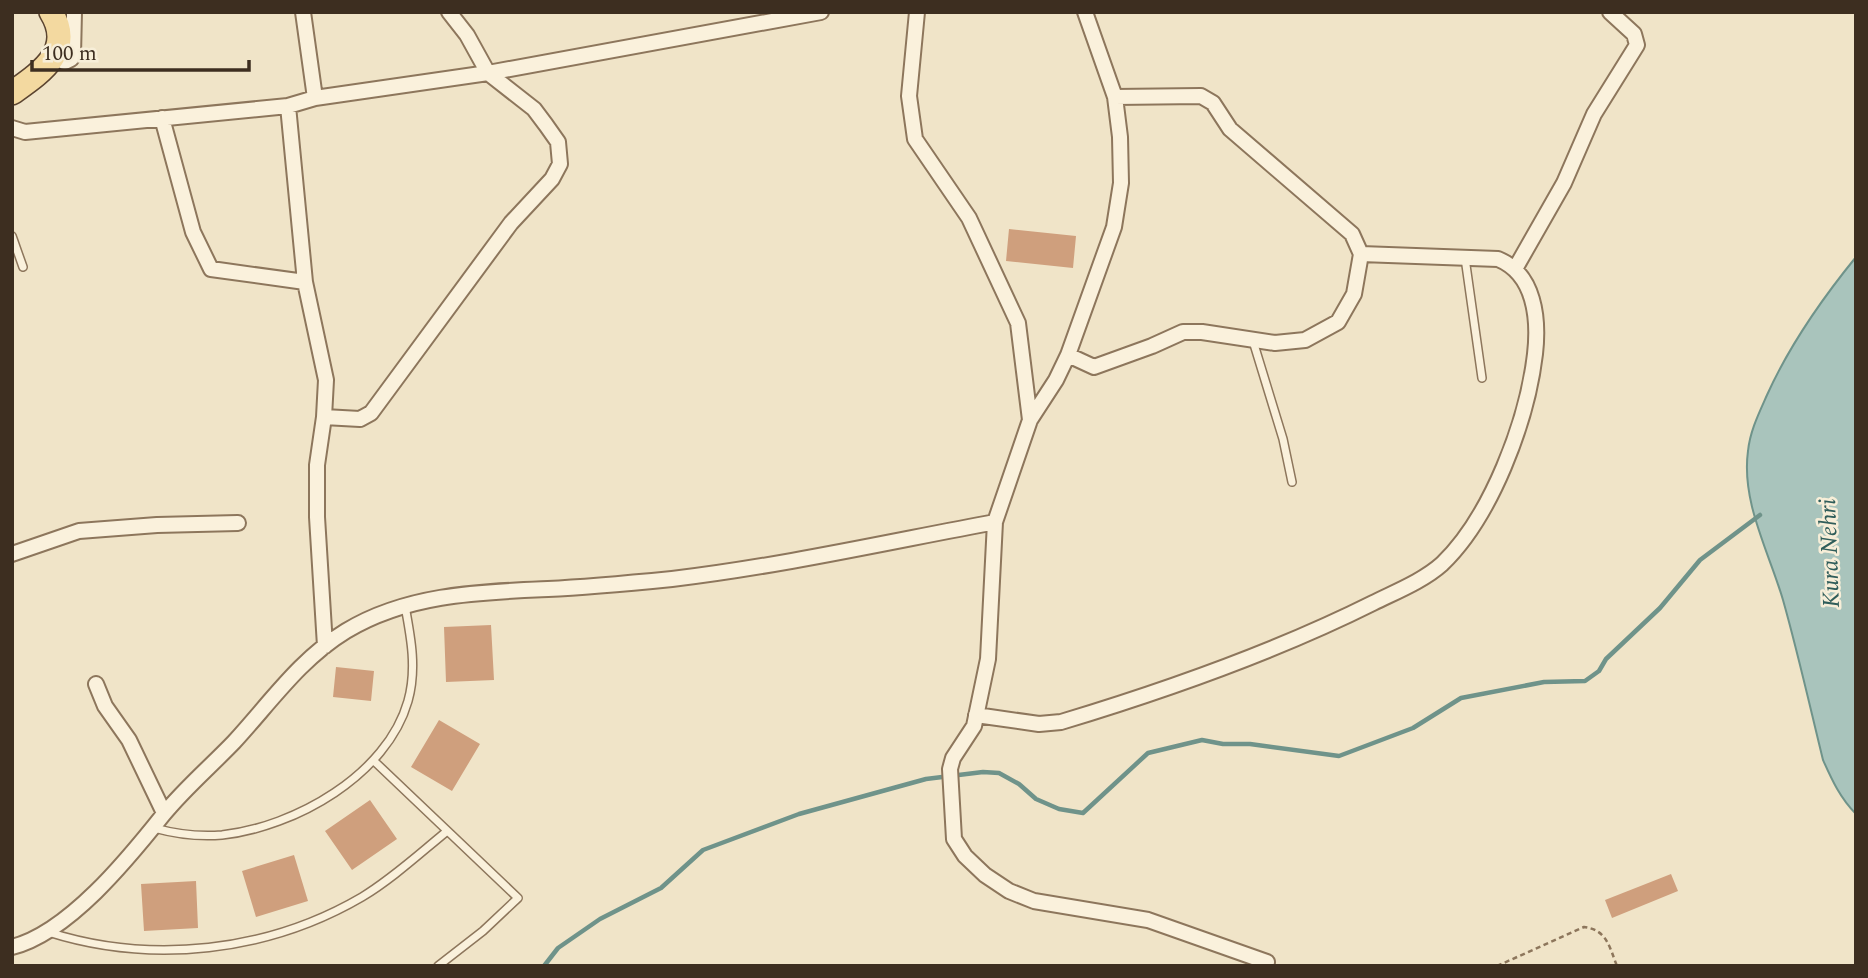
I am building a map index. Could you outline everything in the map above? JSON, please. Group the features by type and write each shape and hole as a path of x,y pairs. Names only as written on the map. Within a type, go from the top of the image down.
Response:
{"main road":[{"path":"12,93 41,72 53,58 59,37 58,26 51,12"}],"street":[{"path":"53,58 65,62 74,55 75,12"},
{"path":"303,12 315,98"},
{"path":"324,416 360,419 371,413 511,223 552,178 560,164 558,142 534,109 488,73 472,43 449,12"},
{"path":"12,128 25,132 288,106 315,98 488,73 821,12"},
{"path":"916,12 909,96 915,139 969,218 1018,323 1031,420"},
{"path":"1085,12 1115,97 1120,137 1121,183 1114,227 1068,355 1031,420 996,522 989,659 974,726 953,758 950,769 954,839 965,856 985,875 1009,891 1034,901 1147,920 1268,962"},
{"path":"1515,269 1564,183 1594,114 1637,45 1634,34 1610,12"},
{"path":"1068,355 1094,367 1183,332 1202,331 1275,343 1305,340 1338,322 1354,294 1361,254 1352,234 1230,129 1213,103 1201,96 1115,97"},
{"path":"288,106 305,282 326,380 317,465 317,517 325,646"},
{"path":"162,118 193,232 211,269 305,282"},
{"path":"976,715 1039,724 1061,722 1110,708 1311,634 1401,589 1439,566 1460,545 1490,500 1516,430 1533,372 1537,337 1533,298 1515,269 1498,259 1361,254"},
{"path":"12,947 48,932 97,889 302,665 358,625 405,606 474,592 608,585 729,572 996,522"},
{"path":"12,554 79,531 238,523"},
{"path":"96,684 105,706 129,740 164,813"}],"lane":[{"path":"12,236 23,267"},
{"path":"1465,258 1482,378"},
{"path":"1253,340 1283,439 1292,482"},
{"path":"153,828 208,836 254,828 312,805 347,783 374,761 397,728 411,687 413,656 405,606"},
{"path":"374,761 518,898 483,931 438,966"},
{"path":"48,932 105,946 145,950 217,947 268,937 317,920 363,897 446,832"}],"path":[{"path":"1497,966 1584,927 1596,929 1606,940 1617,966"}],"water":[{"name":"Kura Nehri","path":"1856,257 1856,814 1833,782 1823,760 1783,600 1752,508 1747,470 1753,429 1776,376 1807,323"}],"building":[{"path":"1009,229 1076,236 1073,268 1006,261"},
{"path":"491,625 494,680 446,682 444,627"},
{"path":"336,667 374,671 371,701 333,697"},
{"path":"439,720 480,744 452,791 411,767"},
{"path":"370,800 397,839 352,870 325,831"},
{"path":"294,855 308,901 256,917 242,871"},
{"path":"1671,874 1678,891 1612,918 1605,900"},
{"path":"196,881 198,928 144,931 141,884"}],"waterway":[{"path":"544,966 558,948 600,919 661,888 703,850 799,814 926,779 983,772 999,773 1019,784 1036,799 1059,809 1083,813 1148,753 1202,740 1339,756 1413,728 1461,698 1544,682 1585,681 1599,671 1606,659 1660,608 1700,560 1760,515"}]}
